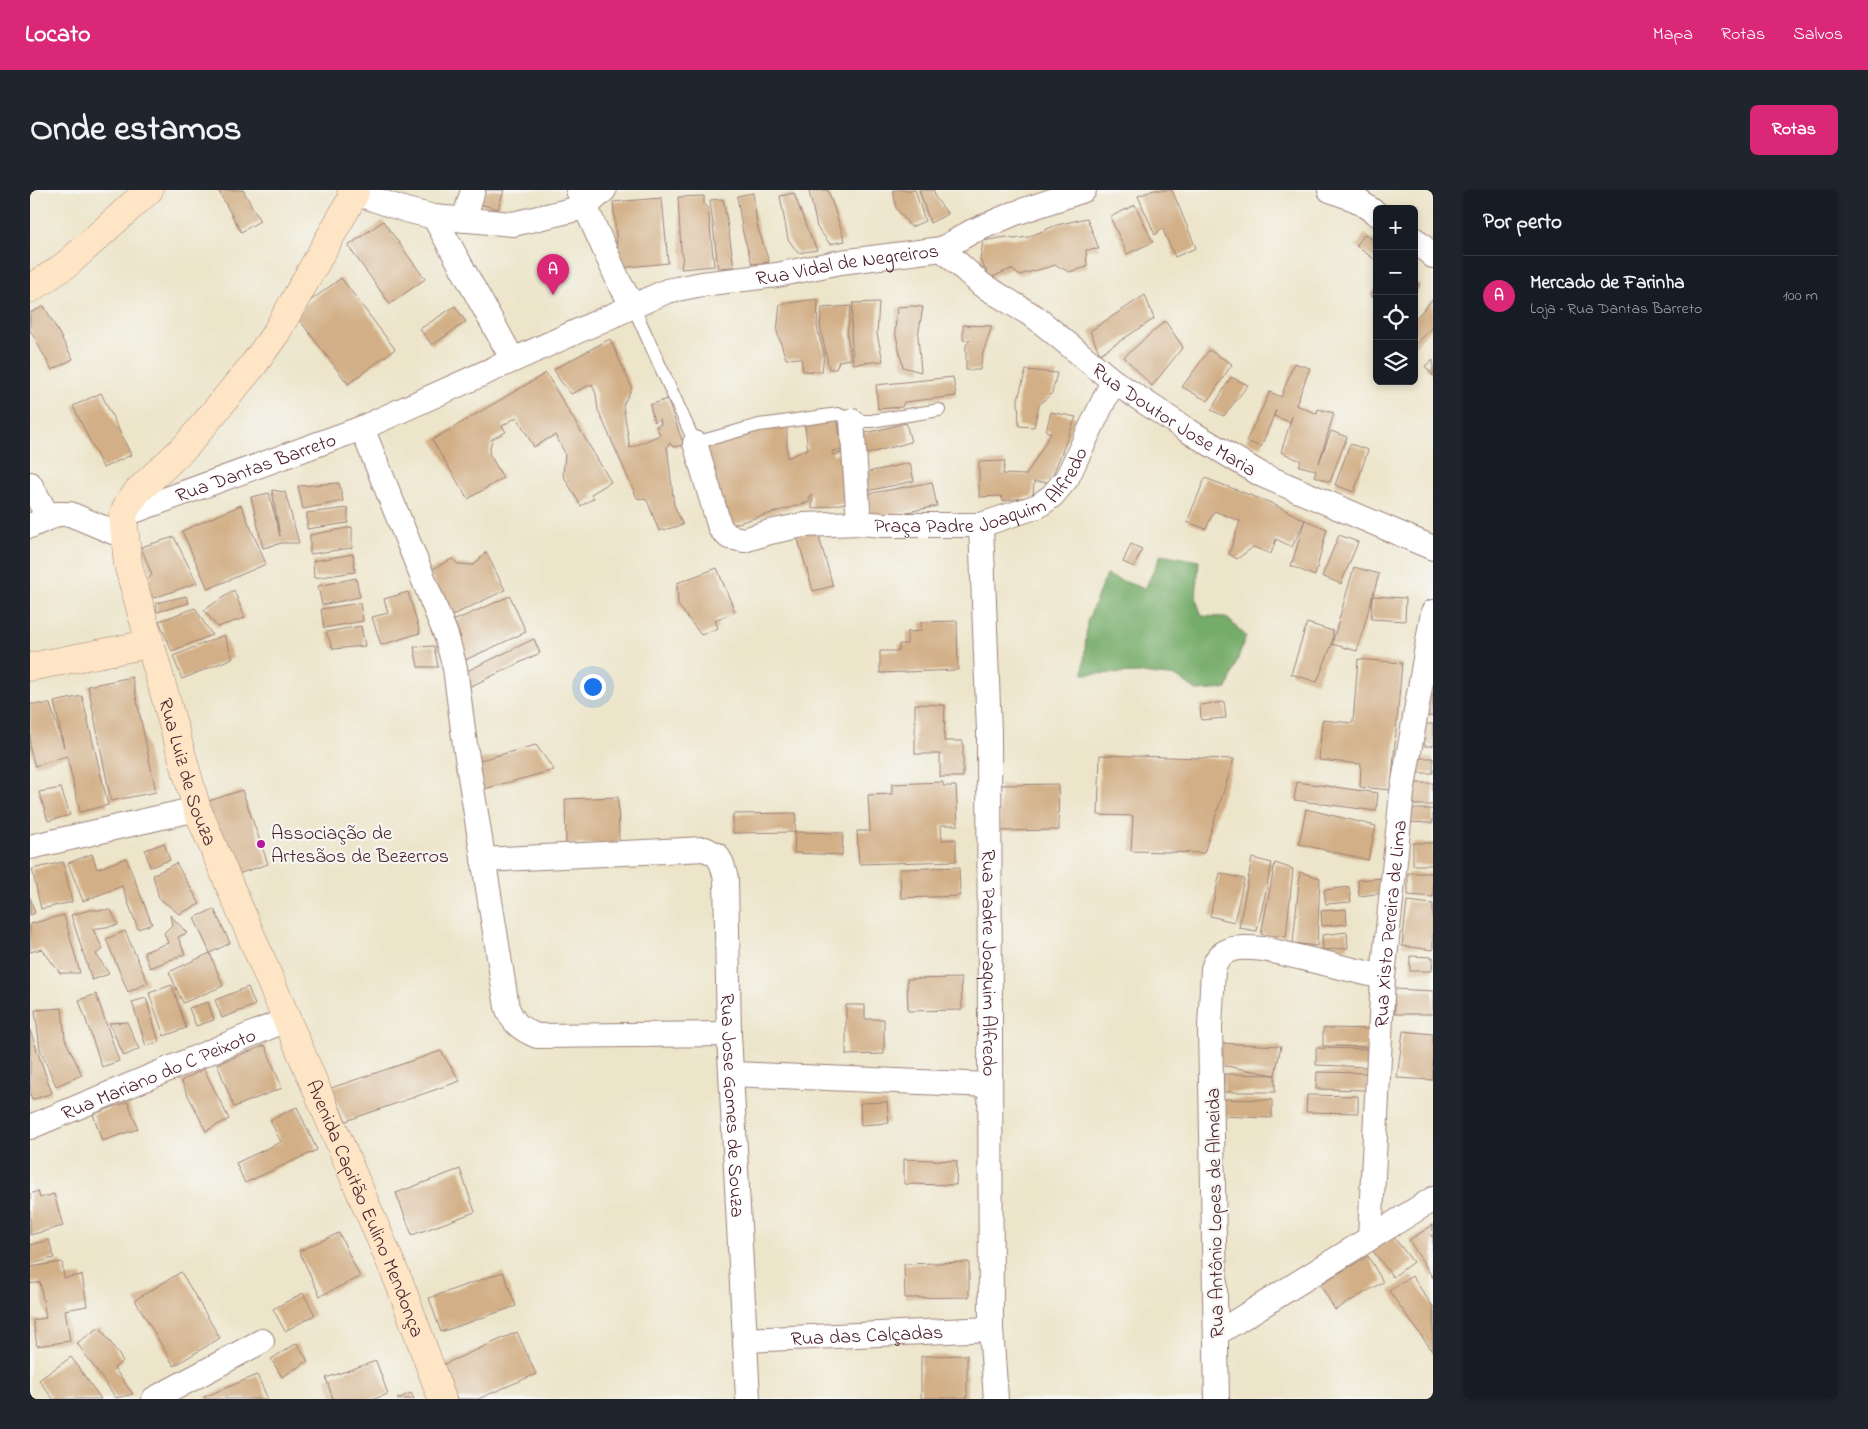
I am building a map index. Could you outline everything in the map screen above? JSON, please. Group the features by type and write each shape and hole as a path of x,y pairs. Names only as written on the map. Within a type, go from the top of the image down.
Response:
{"main road":[{"path":"30,288 66,265 149,190"},
{"name":"Rua Dantas Barreto","path":"124,526 128,504 138,491 186,445 254,364 276,333 354,191"},
{"name":"Rua Luiz de Souza","path":"124,526 128,565 197,809 286,1020"},
{"path":"30,667 149,644"},
{"name":"Avenida Capitão Eulino Mendonça","path":"286,1020 401,1287 442,1399"}],"street":[{"path":"464,220 474,190"},
{"path":"354,191 406,210 434,217 512,224 604,190"},
{"name":"Rua Vidal de Negreiros","path":"633,306 668,291 685,287 777,275 841,262 942,249 971,232 1013,214 1084,190"},
{"path":"1330,190 1357,200 1373,211"},
{"path":"581,199 619,282 633,306"},
{"path":"434,217 512,360"},
{"path":"1418,243 1433,256"},
{"name":"Rua Doutor Jose Maria","path":"942,249 982,284 1034,317 1113,381 1187,430 1262,475 1433,548"},
{"name":"Rua Dantas Barreto","path":"124,526 362,428 633,306"},
{"name":"Praça Padre Joaquim Alfredo","path":"695,443 720,528 729,537 744,540 803,525 859,523 884,526 981,525 1038,506 1052,496 1067,478 1113,381"},
{"name":"Praça Padre Joaquim Alfredo","path":"852,421 859,523"},
{"path":"362,428 446,636 455,668 483,860 507,1006 511,1019 524,1031 536,1036 729,1034"},
{"path":"30,484 39,522 57,514 70,514 124,526"},
{"name":"Rua Padre Joaquim Alfredo","path":"981,525 989,732 991,1329 996,1399"},
{"name":"Rua Xisto Pereira de Lima","path":"1370,1237 1383,977 1402,793 1433,612"},
{"path":"30,847 197,809"},
{"name":"Rua Jose Gomes de Souza","path":"483,860 706,849 717,855 722,864 727,891 729,1034 748,1399"},
{"name":"Rua Antônio Lopes de Almeida","path":"1217,1399 1210,1028 1216,960 1224,953 1233,949 1248,947 1264,949 1383,977"},
{"name":"Rua Mariano do C Peixoto","path":"30,1127 286,1020"},
{"path":"732,1074 990,1085"},
{"path":"1216,1334 1433,1199"},
{"name":"Rua das Calçadas","path":"745,1340 991,1329"},
{"path":"154,1399 262,1341"}],"lane":[{"name":"Praça Padre Joaquim Alfredo","path":"633,306 695,443"},
{"path":"695,443 759,425 838,414 852,421 871,421 939,410"}],"green space":[{"path":"1161,554 1199,561 1196,599 1202,616 1226,617 1246,636 1227,689 1197,691 1177,677 1141,673 1083,674 1087,622 1106,575 1145,589"}],"building":[{"path":"218,190 243,190 260,221 241,232"},
{"path":"480,190 504,190 498,209 476,203"},
{"path":"828,190 845,241 830,244 817,227 809,191"},
{"path":"893,190 915,190 925,221 911,227 896,208"},
{"path":"919,190 934,190 935,197 948,214 930,223"},
{"path":"1154,190 1172,190 1196,248 1175,257 1162,228 1155,235 1138,196"},
{"path":"753,193 757,225 769,262 752,264 743,233 737,196"},
{"path":"794,193 817,250 798,253 788,239 780,196"},
{"path":"704,196 704,205 708,207 714,266 681,269 683,255 681,251 678,197"},
{"path":"662,198 668,263 619,268 613,202"},
{"path":"723,199 734,267 718,268 710,200"},
{"path":"1135,205 1153,242 1127,254 1110,217"},
{"path":"1087,218 1099,249 1086,250 1087,267 1069,272 1056,265 1019,275 1011,269 990,278 980,260 983,241 1006,237 1014,239 1028,237 1057,225"},
{"path":"383,221 425,279 390,304 348,246"},
{"path":"1365,234 1373,240 1373,258 1356,246"},
{"path":"341,278 395,349 348,384 294,313"},
{"path":"1145,295 1154,319 1100,354 1090,331"},
{"path":"818,299 817,327 824,354 822,372 803,371 801,358 786,359 777,332 780,304"},
{"path":"1433,299 1433,326 1418,343 1418,340 1418,316"},
{"path":"879,302 877,334 883,361 853,364 851,331 853,303"},
{"path":"44,306 73,359 52,370 30,330 30,313"},
{"path":"455,306 466,322 432,345 420,329"},
{"path":"851,306 847,334 851,359 839,361 836,369 829,369 820,325 822,308"},
{"path":"897,307 923,307 918,336 921,372 903,367 895,331"},
{"path":"1165,321 1183,347 1152,386 1124,357"},
{"path":"963,325 992,326 983,353 980,370 966,370 966,345 970,340 963,340"},
{"path":"610,339 632,388 623,405 630,448 660,435 656,426 661,424 660,419 654,422 650,405 667,399 684,445 673,447 670,443 667,446 674,505 683,525 659,531 647,500 637,498 598,410 596,394 592,384 571,394 554,369"},
{"path":"1209,350 1232,364 1208,401 1182,387"},
{"path":"1433,360 1433,376 1425,366"},
{"path":"1294,363 1310,368 1296,405 1317,414 1318,409 1334,413 1319,463 1331,431 1347,437 1330,482 1314,476 1316,470 1299,466 1301,461 1281,452 1293,414 1290,422 1274,416 1276,410 1261,447 1246,441 1270,392 1281,397"},
{"path":"1026,370 1057,373 1052,393 1039,405 1034,427 1019,426 1018,399"},
{"path":"546,373 611,482 591,494 594,498 581,506 563,475 565,453 555,435 534,447 517,417 502,426 506,432 492,439 489,453 503,478 468,499 432,440"},
{"path":"953,377 956,396 904,402 902,407 878,409 876,385"},
{"path":"1231,377 1248,385 1224,416 1211,410"},
{"path":"101,393 131,455 103,468 73,406"},
{"path":"1051,412 1076,417 1050,482 1034,482 1033,496 1003,501 1001,496 979,497 979,462 1005,461 1003,474 1026,475 1051,433 1046,431"},
{"path":"837,416 842,450 832,451 833,455 849,451 857,501 812,509 812,495 810,495 809,502 721,528 698,444 787,424 787,458 808,449 804,420"},
{"path":"906,423 911,442 863,455 858,435"},
{"path":"1350,444 1368,450 1354,492 1335,485"},
{"path":"910,463 914,481 867,491 863,473"},
{"path":"1205,478 1271,503 1305,520 1292,547 1276,539 1271,554 1253,547 1237,559 1229,554 1240,521 1214,511 1206,529 1187,522"},
{"path":"932,482 937,506 872,519 867,494"},
{"path":"339,483 343,501 303,509 298,486"},
{"path":"272,490 285,492 299,543 282,543 263,548 251,497 269,493 280,536"},
{"path":"241,505 266,564 208,589 182,531"},
{"path":"348,508 348,523 307,529 307,513"},
{"path":"1305,520 1327,529 1315,576 1291,566"},
{"path":"352,527 352,548 310,554 310,535"},
{"path":"817,530 833,586 813,591 797,536"},
{"path":"1339,535 1358,542 1341,584 1322,576"},
{"path":"174,537 197,583 154,598 143,585 152,575 141,547"},
{"path":"1131,544 1142,549 1134,567 1123,562"},
{"path":"486,552 505,590 451,616 429,571 452,559 458,564 474,565"},
{"path":"353,554 355,572 314,578 313,561"},
{"path":"1354,567 1379,574 1357,651 1332,644"},
{"path":"717,568 735,612 715,620 718,628 701,635 678,605 677,583"},
{"path":"356,578 360,597 322,605 318,586"},
{"path":"234,590 245,618 217,627 204,610"},
{"path":"408,592 420,633 381,645 372,617 388,613 384,599"},
{"path":"186,596 189,603 157,612 156,603"},
{"path":"510,596 526,632 463,661 455,642 461,637 453,621"},
{"path":"1372,596 1406,598 1405,621 1371,619"},
{"path":"360,603 363,621 324,628 321,609"},
{"path":"195,608 212,635 172,651 159,621"},
{"path":"957,621 958,670 880,673 880,651 899,651 899,644 907,644 907,632 921,631 921,622"},
{"path":"1307,623 1333,631 1332,644 1317,682 1291,674"},
{"path":"361,626 365,646 333,649 326,632"},
{"path":"224,635 233,658 182,679 173,656"},
{"path":"534,639 540,653 467,688 467,671"},
{"path":"434,646 438,667 418,667 414,647"},
{"path":"1358,659 1402,663 1391,790 1360,787 1361,764 1319,760 1322,720 1353,723"},
{"path":"132,677 156,792 111,801 88,686"},
{"path":"1425,694 1433,694 1433,716 1424,716"},
{"path":"82,696 108,805 80,812 67,756 35,766 30,750 30,704 50,704 64,747 54,702"},
{"path":"1224,702 1226,718 1201,720 1200,705"},
{"path":"915,704 945,705 944,741 963,741 963,777 940,777 940,754 915,754"},
{"path":"1425,724 1433,724 1433,746 1424,746"},
{"path":"536,745 554,770 477,791 469,763"},
{"path":"1100,755 1234,759 1204,853 1131,851 1133,816 1098,815"},
{"path":"1412,758 1433,758 1433,773 1411,773"},
{"path":"943,782 943,786 956,786 958,825 941,825 942,840 956,839 956,861 859,864 857,831 870,831 868,795 892,794 892,784"},
{"path":"1297,782 1378,793 1376,811 1294,800"},
{"path":"1412,783 1433,783 1433,805 1411,805"},
{"path":"1058,784 1059,830 1000,831 1000,785"},
{"path":"61,788 70,815 48,821 39,792"},
{"path":"242,790 268,864 232,876 200,804"},
{"path":"618,797 619,843 566,845 565,799"},
{"path":"1306,809 1376,826 1368,860 1299,844"},
{"path":"1407,809 1433,809 1433,823 1404,822"},
{"path":"796,813 795,832 733,833 733,814"},
{"path":"795,832 843,833 842,855 794,853"},
{"path":"164,843 170,860 150,867 145,850"},
{"path":"1413,843 1433,843 1433,865 1413,865"},
{"path":"92,854 97,869 126,858 152,924 138,929 122,886 83,901 68,863"},
{"path":"1252,858 1272,863 1257,931 1239,928"},
{"path":"63,862 72,902 41,909 32,869"},
{"path":"176,863 200,904 179,914 159,898 153,875"},
{"path":"1275,863 1293,869 1286,937 1261,934"},
{"path":"959,867 960,896 901,898 900,869"},
{"path":"1300,872 1320,878 1317,946 1293,943"},
{"path":"1220,873 1244,879 1234,922 1210,916"},
{"path":"1408,873 1433,873 1433,897 1408,895"},
{"path":"1383,878 1384,893 1359,896 1358,880"},
{"path":"1349,887 1351,902 1326,904 1324,890"},
{"path":"30,898 35,913 30,915"},
{"path":"1407,901 1433,904 1433,950 1402,946"},
{"path":"214,909 230,943 210,953 194,918"},
{"path":"1346,909 1347,924 1322,926 1321,911"},
{"path":"90,910 111,910 118,925 93,929 103,949 96,954 109,974 92,980 71,915"},
{"path":"64,915 80,973 60,973 42,949 30,952 30,924"},
{"path":"170,915 187,933 178,937 185,954 150,968 144,952 168,943 164,933 172,925"},
{"path":"125,931 148,983 128,992 106,939"},
{"path":"1347,932 1348,948 1323,950 1322,935"},
{"path":"210,953 223,986 183,1003 169,972"},
{"path":"1410,956 1433,957 1432,971 1410,971"},
{"path":"961,978 962,1010 908,1011 907,979"},
{"path":"172,985 186,1028 164,1036 149,993"},
{"path":"248,987 255,1005 222,1018 215,1000"},
{"path":"1394,989 1433,991 1433,1014 1395,1014"},
{"path":"96,994 119,1061 102,1067 79,1000"},
{"path":"146,998 159,1042 146,1046 132,1002"},
{"path":"208,1002 214,1020 196,1026 189,1008"},
{"path":"846,1005 865,1005 865,1019 884,1019 884,1054 846,1055"},
{"path":"62,1008 65,1039 82,1075 56,1086 40,1049 35,1010"},
{"path":"127,1022 139,1049 124,1056 109,1023"},
{"path":"1323,1028 1375,1029 1374,1047 1323,1046"},
{"path":"30,1030 52,1093 32,1100 30,1093"},
{"path":"1403,1031 1433,1034 1433,1080 1397,1078"},
{"path":"1218,1043 1281,1046 1275,1075 1220,1065"},
{"path":"265,1045 282,1088 234,1107 217,1064"},
{"path":"1316,1048 1368,1049 1368,1067 1316,1065"},
{"path":"441,1051 460,1081 346,1121 331,1088"},
{"path":"204,1069 229,1119 206,1131 181,1081"},
{"path":"1317,1072 1368,1073 1368,1090 1316,1089"},
{"path":"1224,1074 1275,1075 1275,1092 1224,1092"},
{"path":"1307,1095 1358,1096 1358,1113 1306,1112"},
{"path":"1221,1099 1272,1100 1272,1118 1220,1116"},
{"path":"128,1102 138,1129 102,1141 93,1114"},
{"path":"887,1102 889,1123 861,1125 860,1103"},
{"path":"297,1107 317,1150 245,1183 236,1163 281,1142 270,1120"},
{"path":"904,1159 957,1161 956,1185 904,1184"},
{"path":"460,1169 475,1212 412,1235 396,1193"},
{"path":"38,1191 40,1198 54,1194 63,1226 30,1235 30,1194"},
{"path":"1433,1225 1433,1237 1430,1234 1433,1238 1433,1278 1409,1240"},
{"path":"339,1233 360,1277 320,1296 299,1251"},
{"path":"1392,1235 1413,1262 1393,1277 1372,1250"},
{"path":"49,1240 54,1258 30,1264 30,1245"},
{"path":"1368,1256 1383,1282 1335,1310 1320,1284"},
{"path":"62,1262 64,1278 82,1275 87,1306 65,1310 70,1341 37,1346 33,1320 46,1318 40,1282 30,1284 30,1267"},
{"path":"969,1262 969,1297 905,1298 904,1264"},
{"path":"181,1272 220,1338 174,1366 135,1300"},
{"path":"503,1272 516,1306 441,1332 429,1298"},
{"path":"1412,1276 1433,1307 1433,1352 1389,1291"},
{"path":"303,1293 315,1315 285,1331 273,1309"},
{"path":"100,1327 123,1361 114,1368 133,1394 116,1398 77,1343"},
{"path":"517,1332 536,1374 478,1399 457,1399 442,1365"},
{"path":"297,1343 308,1361 282,1377 271,1359"},
{"path":"967,1355 967,1398 921,1398 921,1356"},
{"path":"71,1357 101,1399 53,1399 39,1380"},
{"path":"376,1361 388,1394 374,1399 333,1399 326,1378"},
{"path":"257,1375 268,1399 205,1399 204,1397"},
{"path":"411,1393 414,1399 397,1399"}],"place":[{"name":"Mercado de Farinha","path":"553,295"},
{"name":"Associação de Artesãos de Bezerros","path":"261,844"}]}
